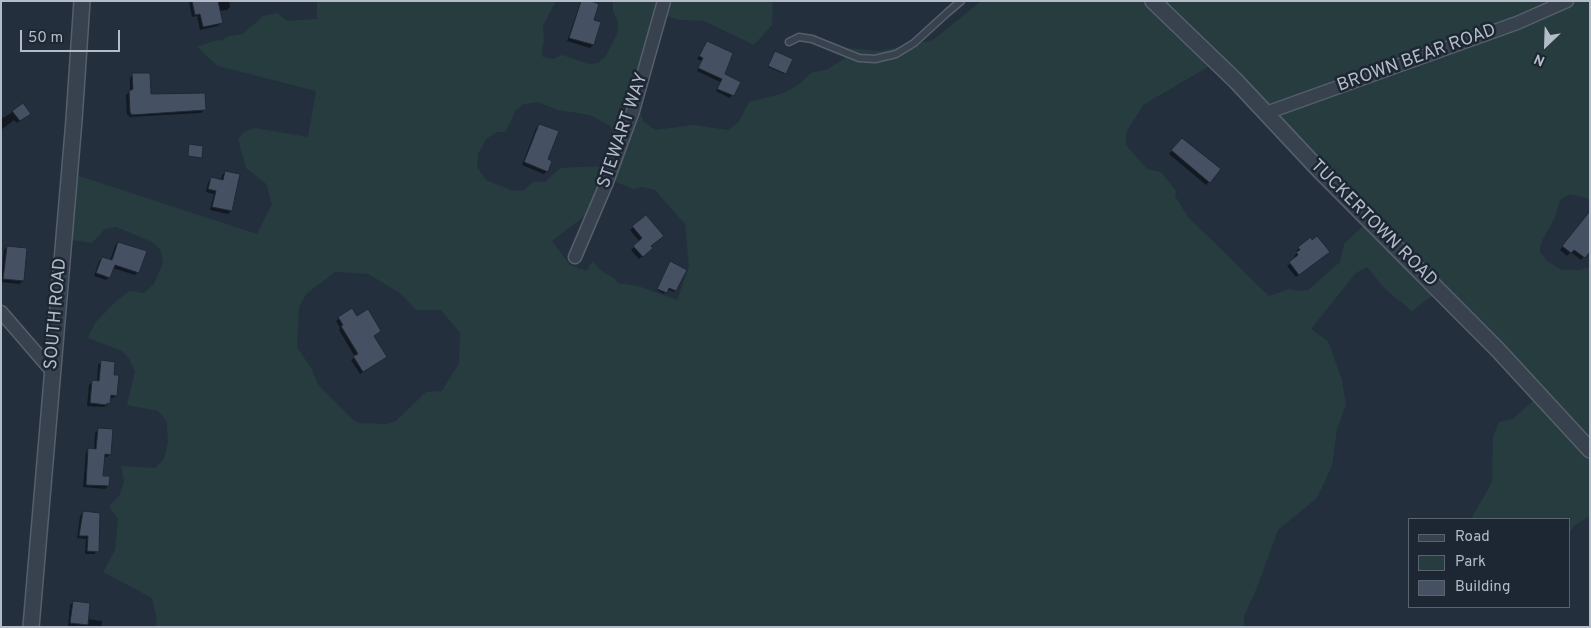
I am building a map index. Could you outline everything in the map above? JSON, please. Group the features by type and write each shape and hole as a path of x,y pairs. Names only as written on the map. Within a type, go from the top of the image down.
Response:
{"street":[{"name":"SOUTH ROAD","path":"31,627 74,120 82,1"},
{"name":"STEWART WAY","path":"575,257 607,182 633,111 664,1"},
{"name":"TUCKERTOWN ROAD","path":"1153,1 1236,81 1321,172 1498,350 1590,450"},
{"name":"BROWN BEAR ROAD","path":"1266,114 1517,23 1567,1"},
{"path":"1,312 52,371"}],"lane":[{"path":"789,42 800,37 812,39 859,58 875,59 896,54 914,43 961,1"}],"green space":[{"path":"317,1 556,1 543,26 543,57 553,59 562,55 589,64 598,63 606,56 617,34 618,22 611,1 773,1 772,25 754,45 704,21 680,20 662,15 639,93 645,94 639,110 644,122 655,130 693,125 728,130 739,122 749,102 781,94 798,85 811,73 828,69 845,58 847,48 880,51 933,40 981,1 1590,1 1590,199 1570,194 1560,200 1555,217 1541,243 1540,252 1547,261 1562,270 1579,270 1590,267 1590,516 1575,525 1571,531 1571,518 1472,518 1492,482 1493,436 1499,422 1513,419 1537,397 1436,293 1411,312 1403,302 1400,302 1384,288 1367,267 1356,273 1311,329 1328,341 1342,380 1346,405 1337,429 1332,466 1317,498 1278,530 1244,617 1244,627 155,627 157,621 152,598 103,572 115,550 118,519 109,506 119,496 124,482 121,466 155,468 164,459 168,443 167,422 158,411 127,405 135,371 128,357 122,351 88,338 95,323 115,302 129,291 144,293 154,284 163,263 160,249 152,242 116,227 105,229 92,243 64,239 73,174 257,234 272,204 266,184 246,168 238,139 244,132 254,128 308,137 316,91 218,66 197,47 222,40 229,36 243,34 263,16 277,13 287,21 317,19","holes":["1213,64 1365,224 1344,244 1340,262 1308,290 1297,291 1290,289 1269,296 1188,217 1175,196 1176,191 1161,172 1147,169 1126,145 1126,133 1143,105","538,102 558,110 590,115 610,126 618,142 606,166 560,168 545,182 533,182 523,191 511,190 486,180 477,167 478,154 486,139 497,132 505,132 516,110 524,104","608,179 634,189 642,187 655,190 685,224 689,267 677,300 638,286 618,283 614,278 600,270 593,261 586,271 570,265 552,241 595,208","335,272 368,274 400,293 416,310 441,310 460,333 459,363 442,391 426,392 396,421 386,424 358,423 351,418 319,386 311,368 297,347 299,307 307,293"]}],"building":[{"path":"192,1 218,1 223,23 203,27 200,14 195,15"},
{"path":"581,1 591,1 599,4 594,20 601,22 594,45 569,38"},
{"path":"707,41 733,53 725,74 741,82 734,96 717,89 722,79 698,68 703,58 699,56"},
{"path":"775,51 793,59 786,74 768,66"},
{"path":"132,73 150,73 151,94 205,93 206,110 131,115 129,91 133,89"},
{"path":"23,103 31,114 20,121 12,111"},
{"path":"539,124 559,131 548,159 552,161 548,172 524,162"},
{"path":"1182,138 1221,169 1210,183 1171,150"},
{"path":"189,144 203,146 202,158 188,156"},
{"path":"225,171 240,174 232,211 212,207 216,191 208,189 211,177 223,180"},
{"path":"1590,211 1590,252 1585,258 1574,250 1571,253 1562,246"},
{"path":"646,215 664,236 651,246 653,248 643,257 633,246 642,238 632,226"},
{"path":"1317,236 1330,252 1299,275 1289,262 1298,255 1296,252 1300,250 1298,247 1311,237 1312,240"},
{"path":"118,242 147,251 139,273 115,265 110,278 96,273 102,257 112,260"},
{"path":"7,246 27,248 24,281 3,279"},
{"path":"670,261 687,270 676,291 669,288 667,293 657,289"},
{"path":"352,308 357,316 368,309 381,331 374,336 387,357 363,372 353,356 358,354 341,326 343,325 338,317"},
{"path":"101,360 115,362 114,375 119,375 117,396 111,395 110,404 107,403 107,405 90,403 92,380 99,381"},
{"path":"98,428 113,429 111,455 105,454 103,476 110,476 109,486 86,485 88,448 96,449"},
{"path":"83,511 100,513 99,552 87,551 88,536 79,536"},
{"path":"73,601 90,603 88,625 70,623"}]}
